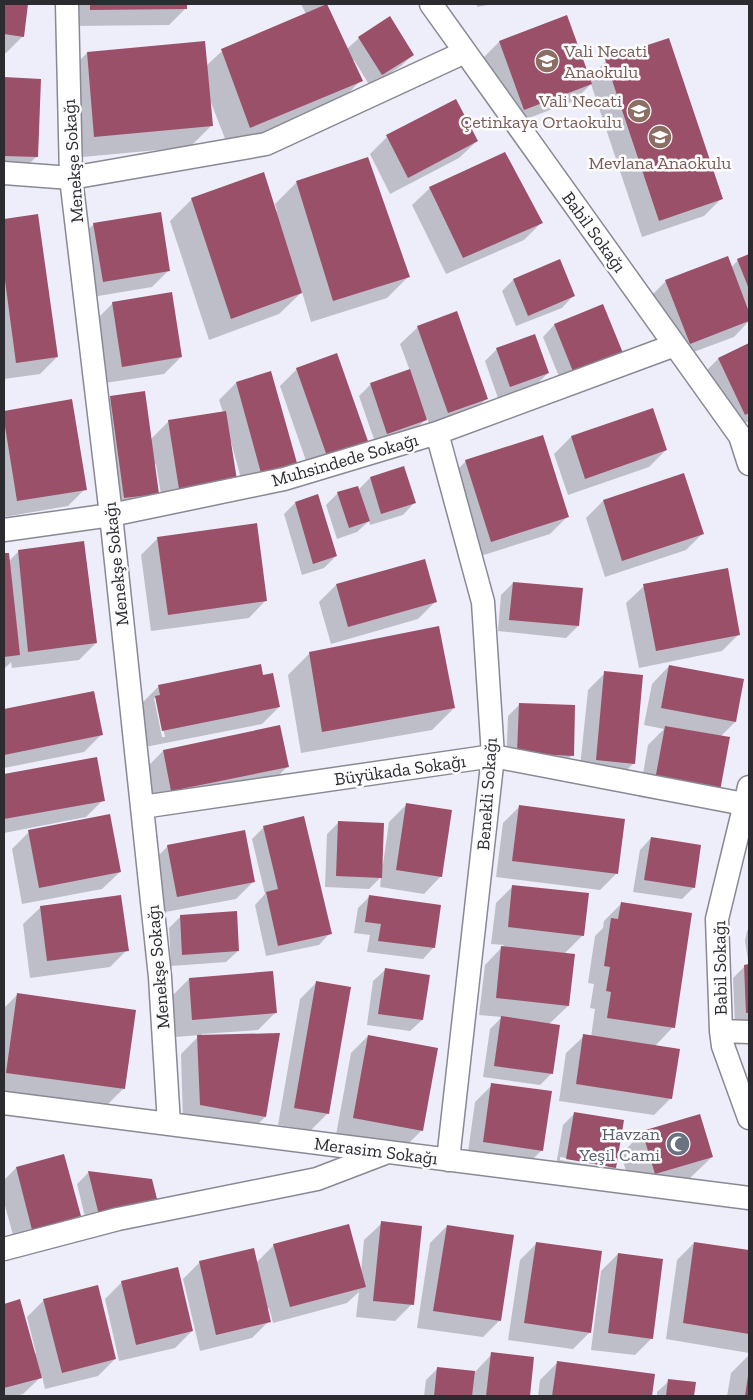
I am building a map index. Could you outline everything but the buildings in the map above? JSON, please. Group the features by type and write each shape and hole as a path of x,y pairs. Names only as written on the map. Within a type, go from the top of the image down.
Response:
{"street":[{"name":"Menekşe Sokağı","path":"67,4 71,178 111,515 160,977 169,1124"},
{"name":"Babil Sokağı","path":"431,4 740,436 749,464"},
{"path":"4,173 71,178 266,144 465,52"},
{"name":"Muhsindede Sokağı","path":"4,530 111,515 284,479 436,433 675,345"},
{"name":"Benekli Sokağı","path":"436,433 483,602 494,756 448,1160"},
{"name":"Büyükada Sokağı","path":"142,807 494,756 747,795"},
{"name":"Babil Sokağı","path":"747,795 741,855 718,919 723,1046 749,1118"},
{"path":"721,1031 749,1032"},
{"name":"Merasim Sokağı","path":"4,1103 749,1198"},
{"path":"4,1249 118,1219 317,1179 387,1152"}],"place":[{"name":"Vali Necati Anaokulu","path":"547,61"},
{"name":"Vali Necati Çetinkaya Ortaokulu","path":"639,111"},
{"name":"Mevlana Anaokulu","path":"660,137"},
{"name":"Havzan Yeşil Cami","path":"678,1144"}]}
